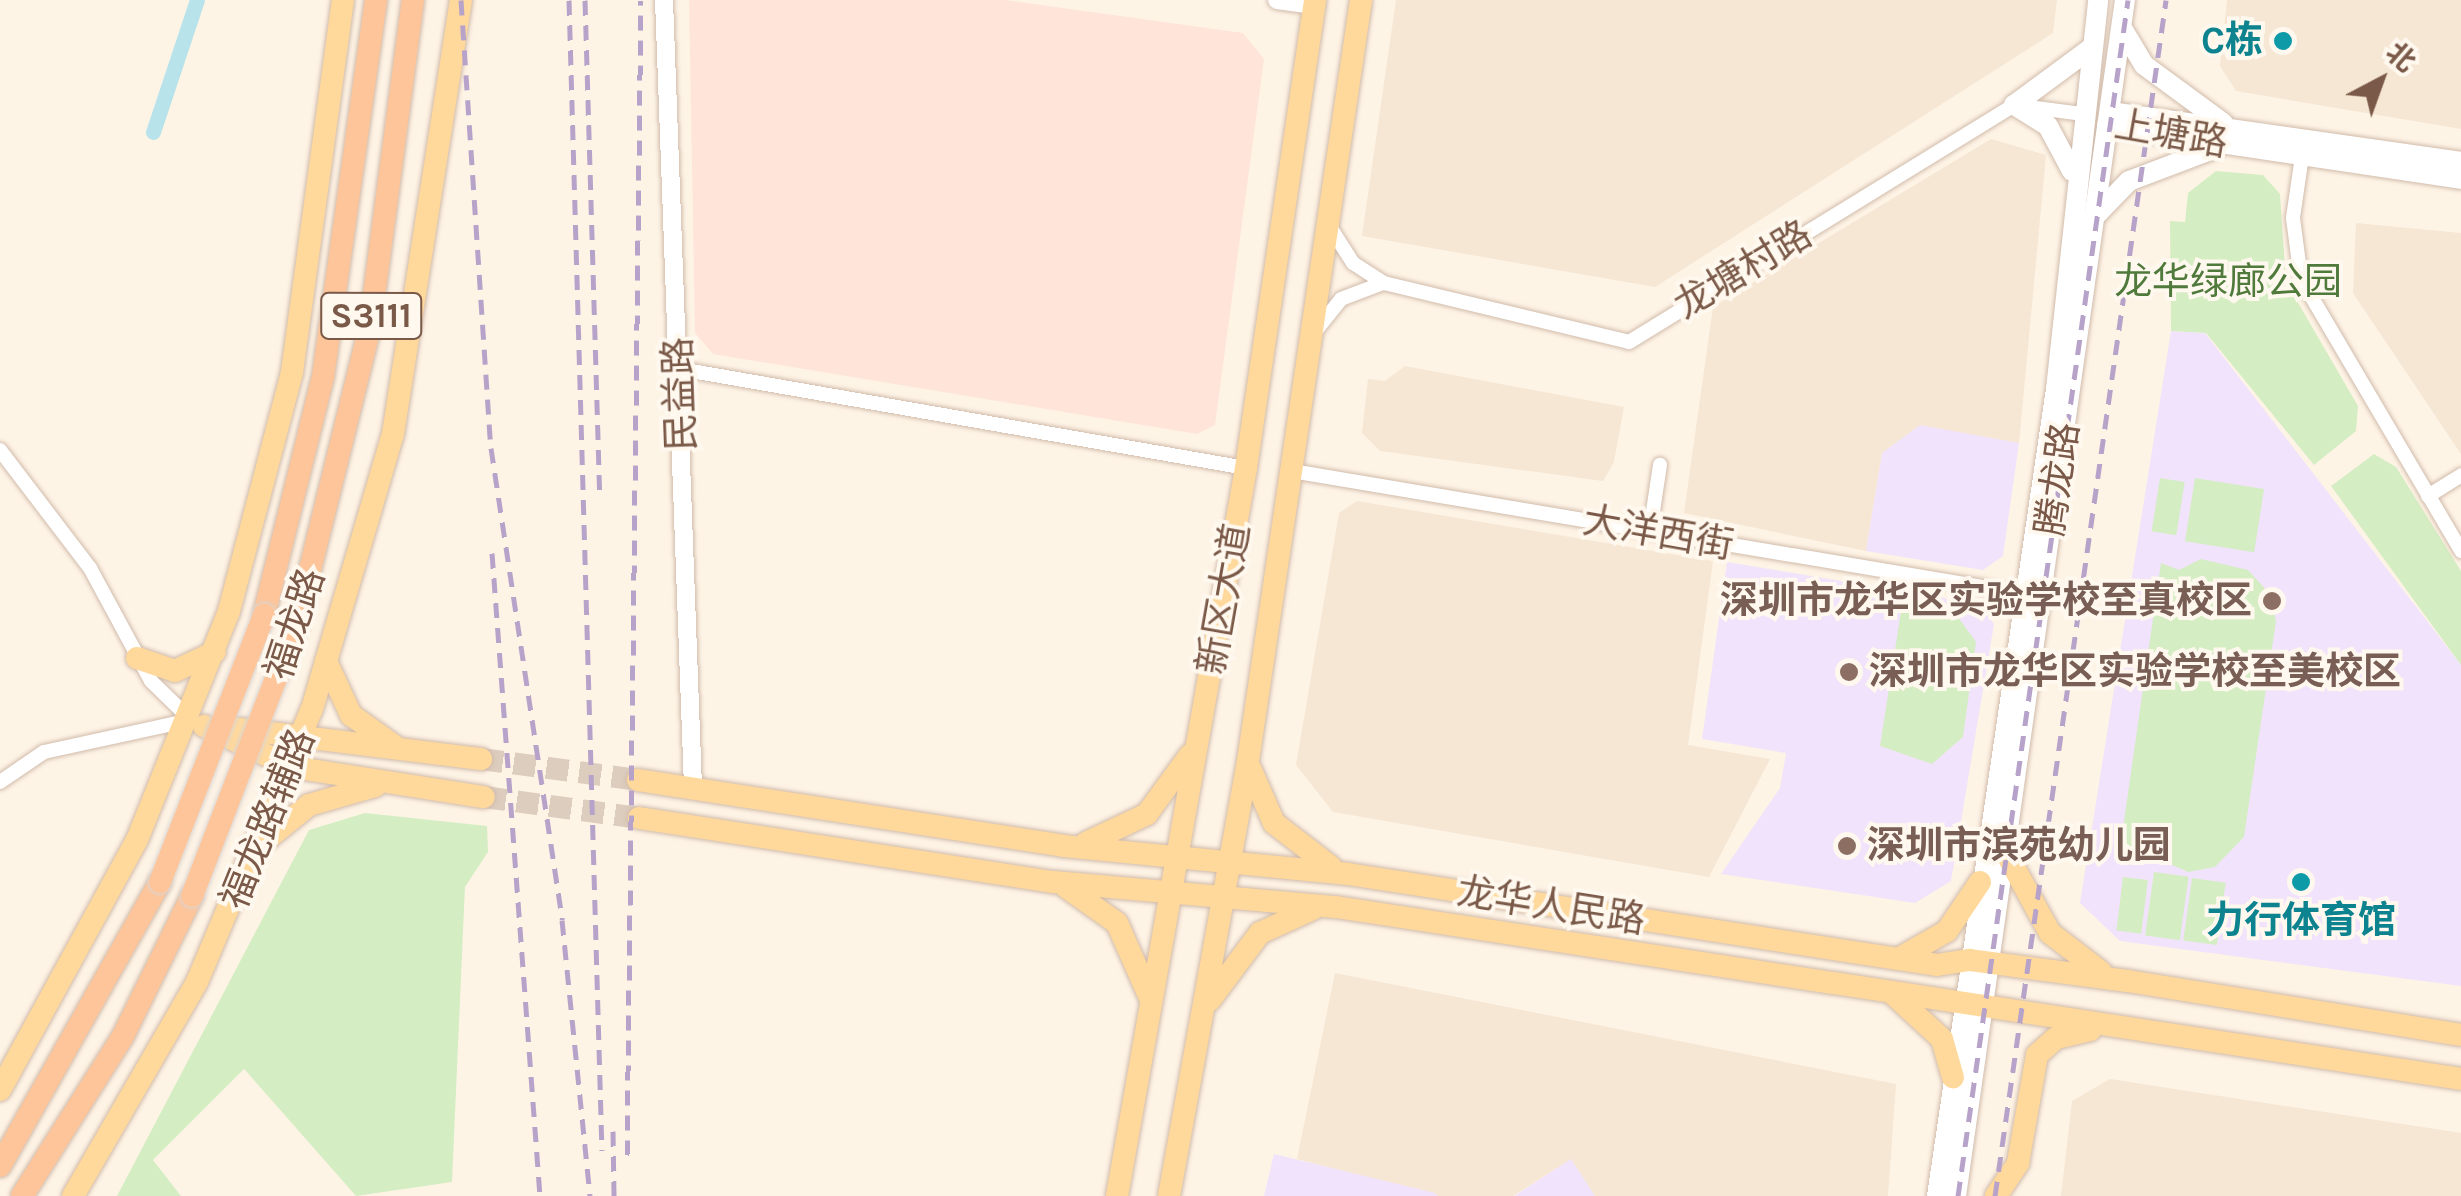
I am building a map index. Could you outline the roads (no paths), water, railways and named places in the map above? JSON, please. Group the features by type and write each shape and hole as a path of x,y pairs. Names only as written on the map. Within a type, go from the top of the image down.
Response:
{"highway":[{"name":"福龙路","path":"0,1166 160,882 264,615 324,377 376,0"},
{"name":"福龙路","path":"22,1196 123,1036 192,896 296,626 370,326 413,0"}],"main road":[{"path":"0,1090 96,922 192,720 215,652 292,372 343,0"},
{"name":"福龙路辅路","path":"73,1196 156,1060 256,853 301,740 393,434 461,0"},
{"name":"新区大道","path":"1168,1196 1249,751 1361,0"},
{"name":"腾龙路","path":"1980,961 1980,882 2024,594 2098,0"},
{"name":"腾龙路","path":"1956,1196 1980,961 2006,853 2125,0"},
{"name":"新区大道","path":"1117,1196 1180,859 1246,468 1314,2"},
{"path":"2095,216 2129,182 2237,138 2144,64 2122,26"},
{"path":"2074,178 2048,126 2014,104 2064,77 2091,47"},
{"name":"上塘路","path":"2109,119 2237,138 2461,162"},
{"name":"上塘路","path":"2237,138 2302,156 2461,179"},
{"path":"137,658 174,671 215,652"},
{"path":"326,661 351,714 399,748"},
{"path":"192,720 301,740 480,759"},
{"path":"192,720 292,766 484,798"},
{"path":"1062,846 1108,838 1147,814 1201,728"},
{"path":"1249,751 1274,823 1348,874"},
{"name":"龙华人民路","path":"638,780 1062,846 1348,874 1896,960 1980,961 2128,981 2461,1035"},
{"path":"256,853 309,805 383,784"},
{"name":"龙华人民路","path":"639,818 1054,882 1336,907 2461,1080"},
{"path":"2006,853 2062,946 2128,981"},
{"path":"1054,882 1117,923 1143,969 1152,1014"},
{"path":"1896,960 1946,931 1980,882"},
{"path":"1201,1022 1262,931 1336,907"},
{"path":"1886,992 1942,1039 1953,1077"},
{"name":"腾龙路","path":"1937,1196 1953,1077 1974,1005"},
{"path":"1996,1196 2018,1163 2038,1055 2064,1034 2130,1028"}],"street":[{"name":"民益路","path":"664,0 693,788"},
{"path":"1277,0 1314,2"},
{"path":"2014,104 2082,114"},
{"name":"龙塘村路","path":"1329,226 1353,263 1384,283 1629,342 2014,104"},
{"name":"上塘路","path":"2082,114 2109,119"},
{"path":"2302,156 2293,218 2301,279 2461,551"},
{"path":"1311,344 1333,305 1384,283"},
{"path":"680,369 1246,468"},
{"path":"0,450 79,552 137,658 192,720 44,752 0,782"},
{"path":"1650,531 1660,465"},
{"name":"大洋西街","path":"1292,470 2024,594"},
{"path":"2428,496 2461,474"}],"waterway":[{"path":"153,132 197,0"}],"tunnel":[{"path":"481,759 638,780"},
{"path":"484,797 639,818"}],"railway":[{"path":"461,0 491,448 562,920 590,1196"},
{"path":"569,0 602,1151"},
{"path":"585,0 600,496"},
{"path":"627,1155 641,0"},
{"path":"1958,1196 2128,0"},
{"path":"1995,1196 2166,0"},
{"path":"492,553 540,1196"},
{"path":"613,1131 614,1196"}],"place":[{"name":"C栋","path":"2283,41"},
{"name":"深圳市龙华区实验学校至真校区","path":"2272,601"},
{"name":"深圳市龙华区实验学校至美校区","path":"1849,672"},
{"name":"深圳市滨苑幼儿园","path":"1847,846"},
{"name":"力行体育馆","path":"2301,882"}],"park label":[{"name":"龙华绿廊公园","path":"2228,282"}]}
